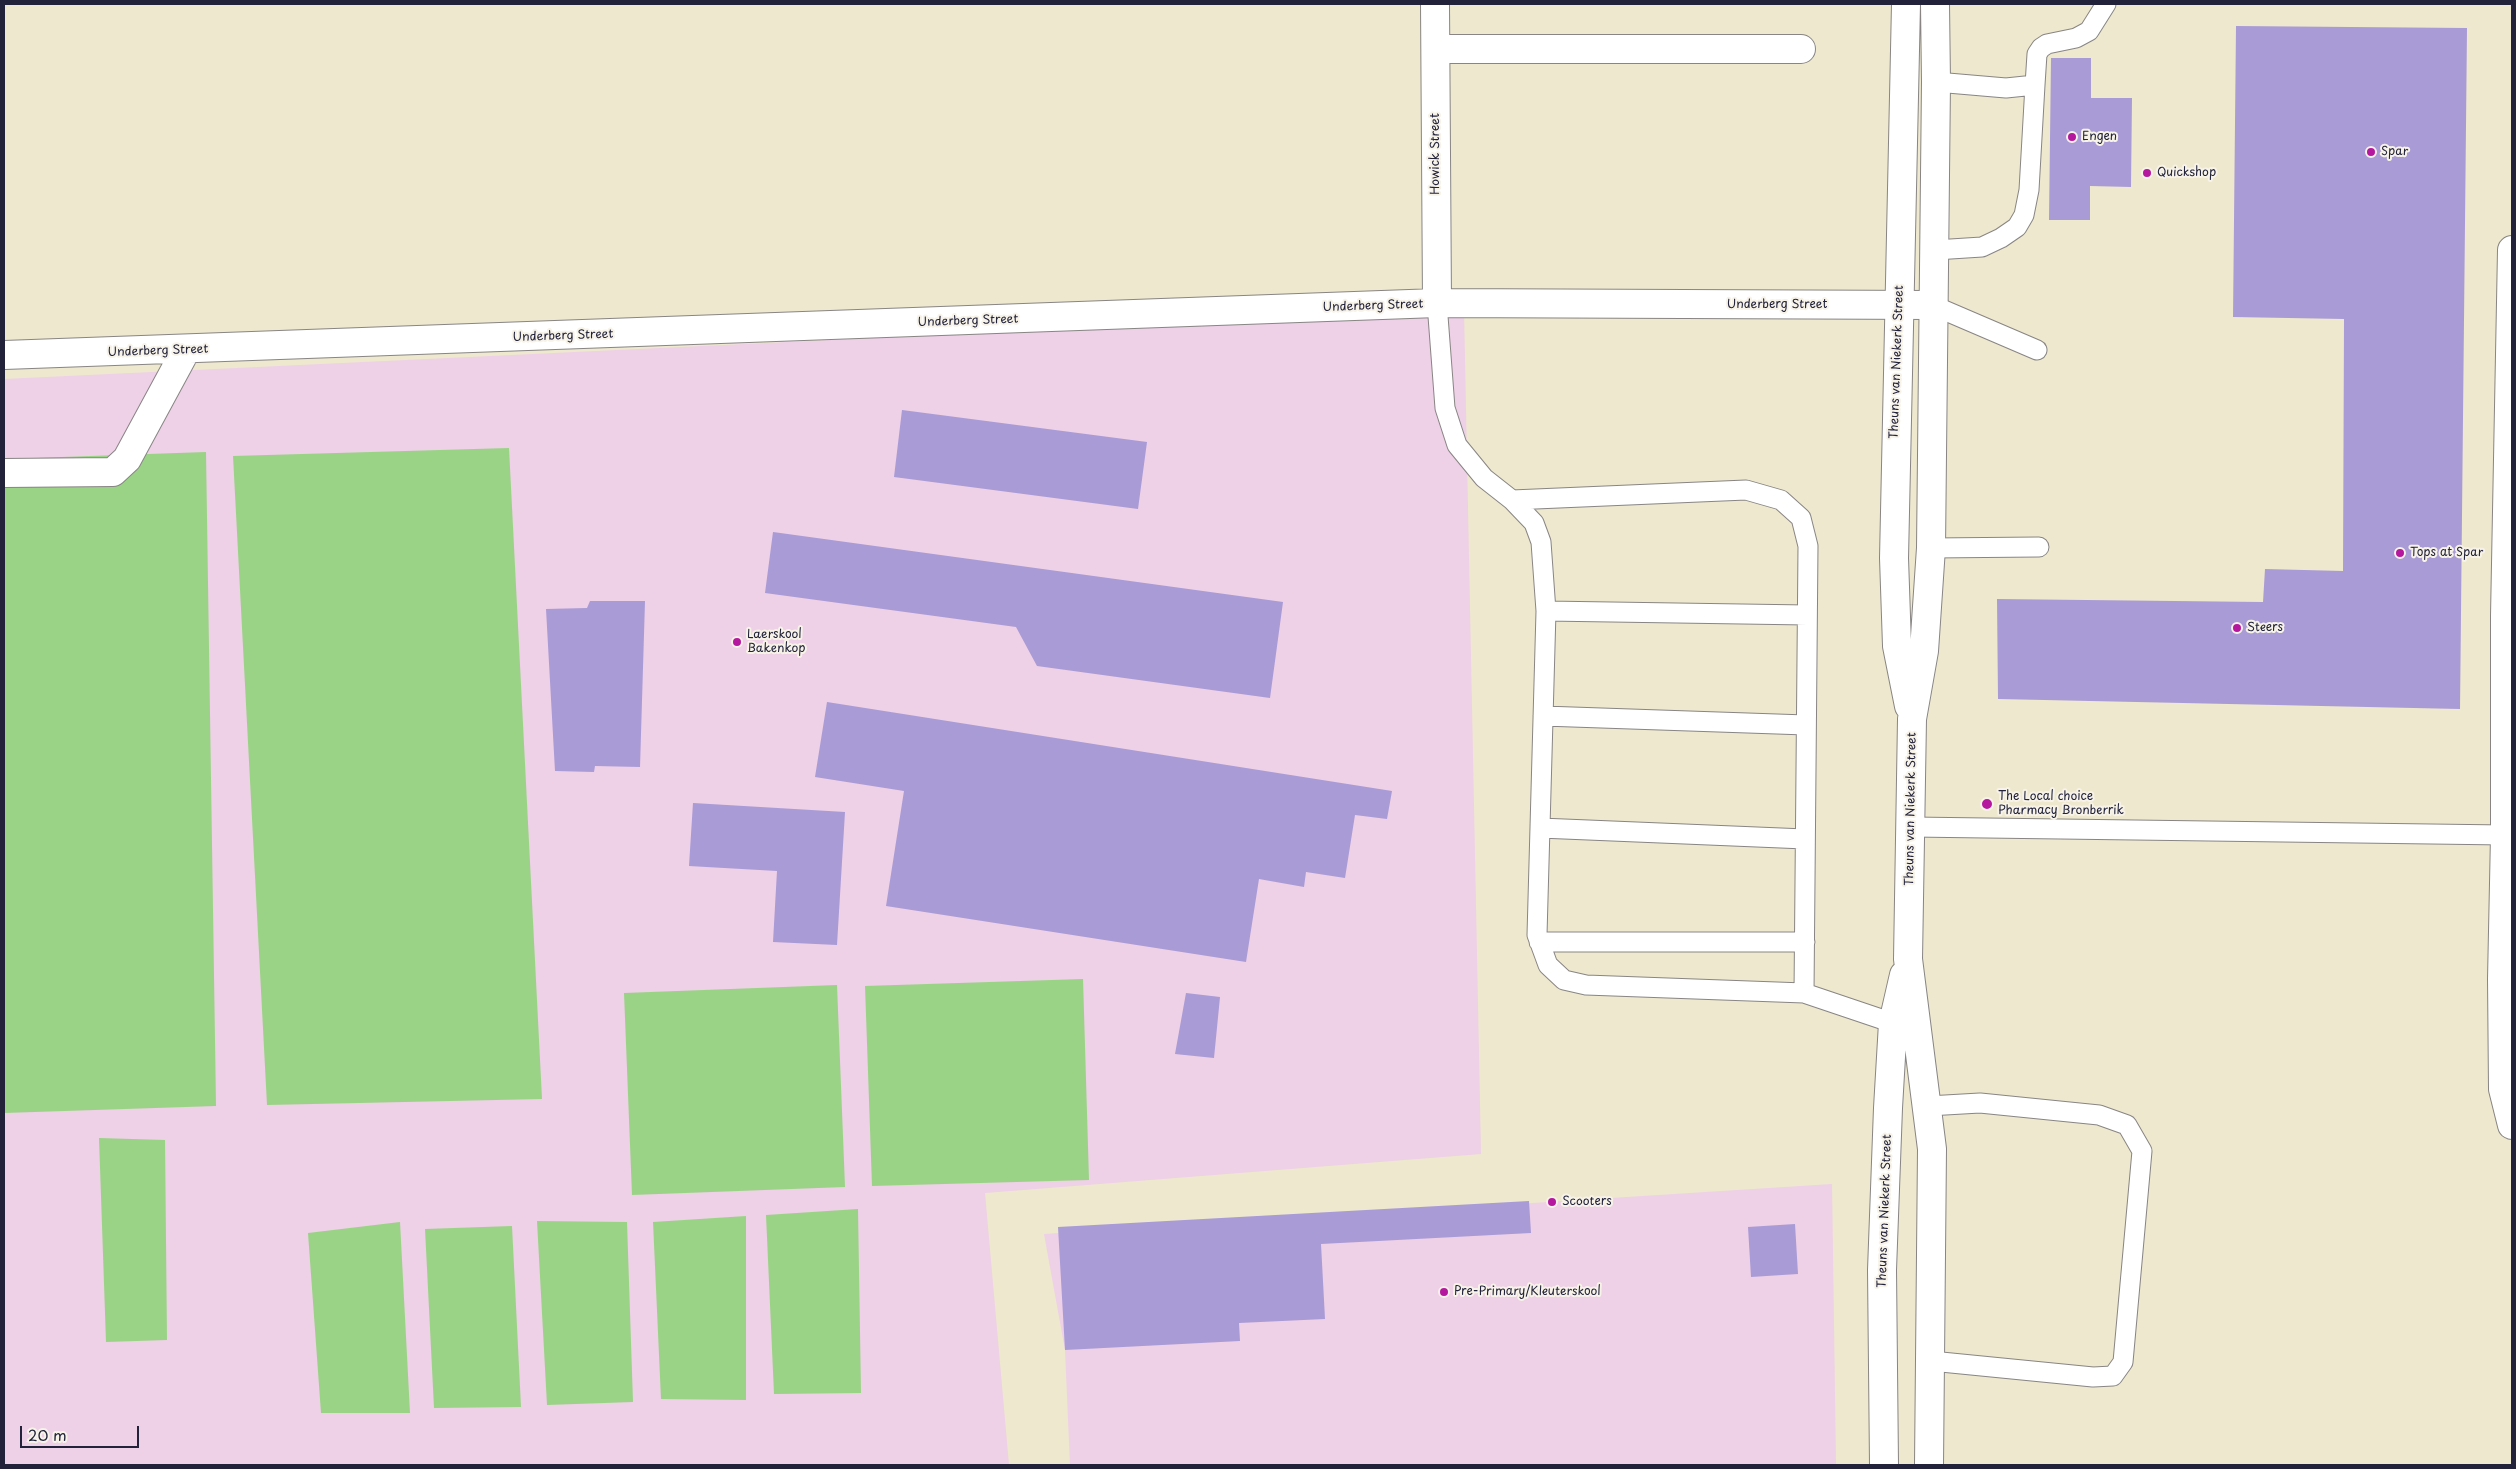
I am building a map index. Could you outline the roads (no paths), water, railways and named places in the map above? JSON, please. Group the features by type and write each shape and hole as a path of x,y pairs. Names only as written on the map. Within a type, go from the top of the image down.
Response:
{"street":[{"name":"Howick Street","path":"1436,4 1436,303"},
{"name":"Theuns van Niekerk Street","path":"1906,4 1894,558 1897,646 1912,719"},
{"name":"Theuns van Niekerk Street","path":"1929,1465 1932,1149 1908,959 1912,827 1912,719 1924,651 1931,548 1932,305 1936,82 1935,4"},
{"path":"1436,49 1802,49"},
{"path":"2512,250 2502,978 2503,1089 2512,1125"},
{"name":"Underberg Street","path":"4,356 1436,303 1932,305"},
{"path":"4,473 113,472 127,459 186,350"},
{"name":"Theuns van Niekerk Street","path":"1884,1465 1882,1270 1893,1023 1908,959"}],"lane":[{"path":"1934,250 1982,247 2001,238 2016,227 2024,215 2029,190 2037,54 2047,44 2076,38 2089,30 2106,4"},
{"path":"1936,82 2006,88 2035,86"},
{"path":"1436,303 1445,408 1457,444 1484,478 1512,500 1534,522 1542,542 1546,611 1537,935 1548,965 1564,980 1586,985 1804,993 1893,1023"},
{"path":"1932,305 2036,350"},
{"path":"1512,500 1746,490 1781,500 1801,518 1808,546 1804,993"},
{"path":"1931,548 2039,547"},
{"path":"1546,611 1807,615"},
{"path":"1543,716 1806,725"},
{"path":"1912,827 2505,835"},
{"path":"1540,828 1805,839"},
{"path":"1539,942 1805,942"},
{"path":"1928,1106 1980,1103 2099,1115 2128,1125 2142,1151 2123,1362 2113,1376 2093,1377 1930,1361"}],"place":[{"name":"Engen","path":"2072,137"},
{"name":"Spar","path":"2371,152"},
{"name":"Quickshop","path":"2147,173"},
{"name":"Tops at Spar","path":"2400,553"},
{"name":"Steers","path":"2237,628"},
{"name":"Laerskool Bakenkop","path":"737,642"},
{"name":"The Local choice Pharmacy Bronberrik","path":"1987,804"},
{"name":"Scooters","path":"1552,1202"},
{"name":"Pre-Primary/Kleuterskool","path":"1444,1292"}]}
